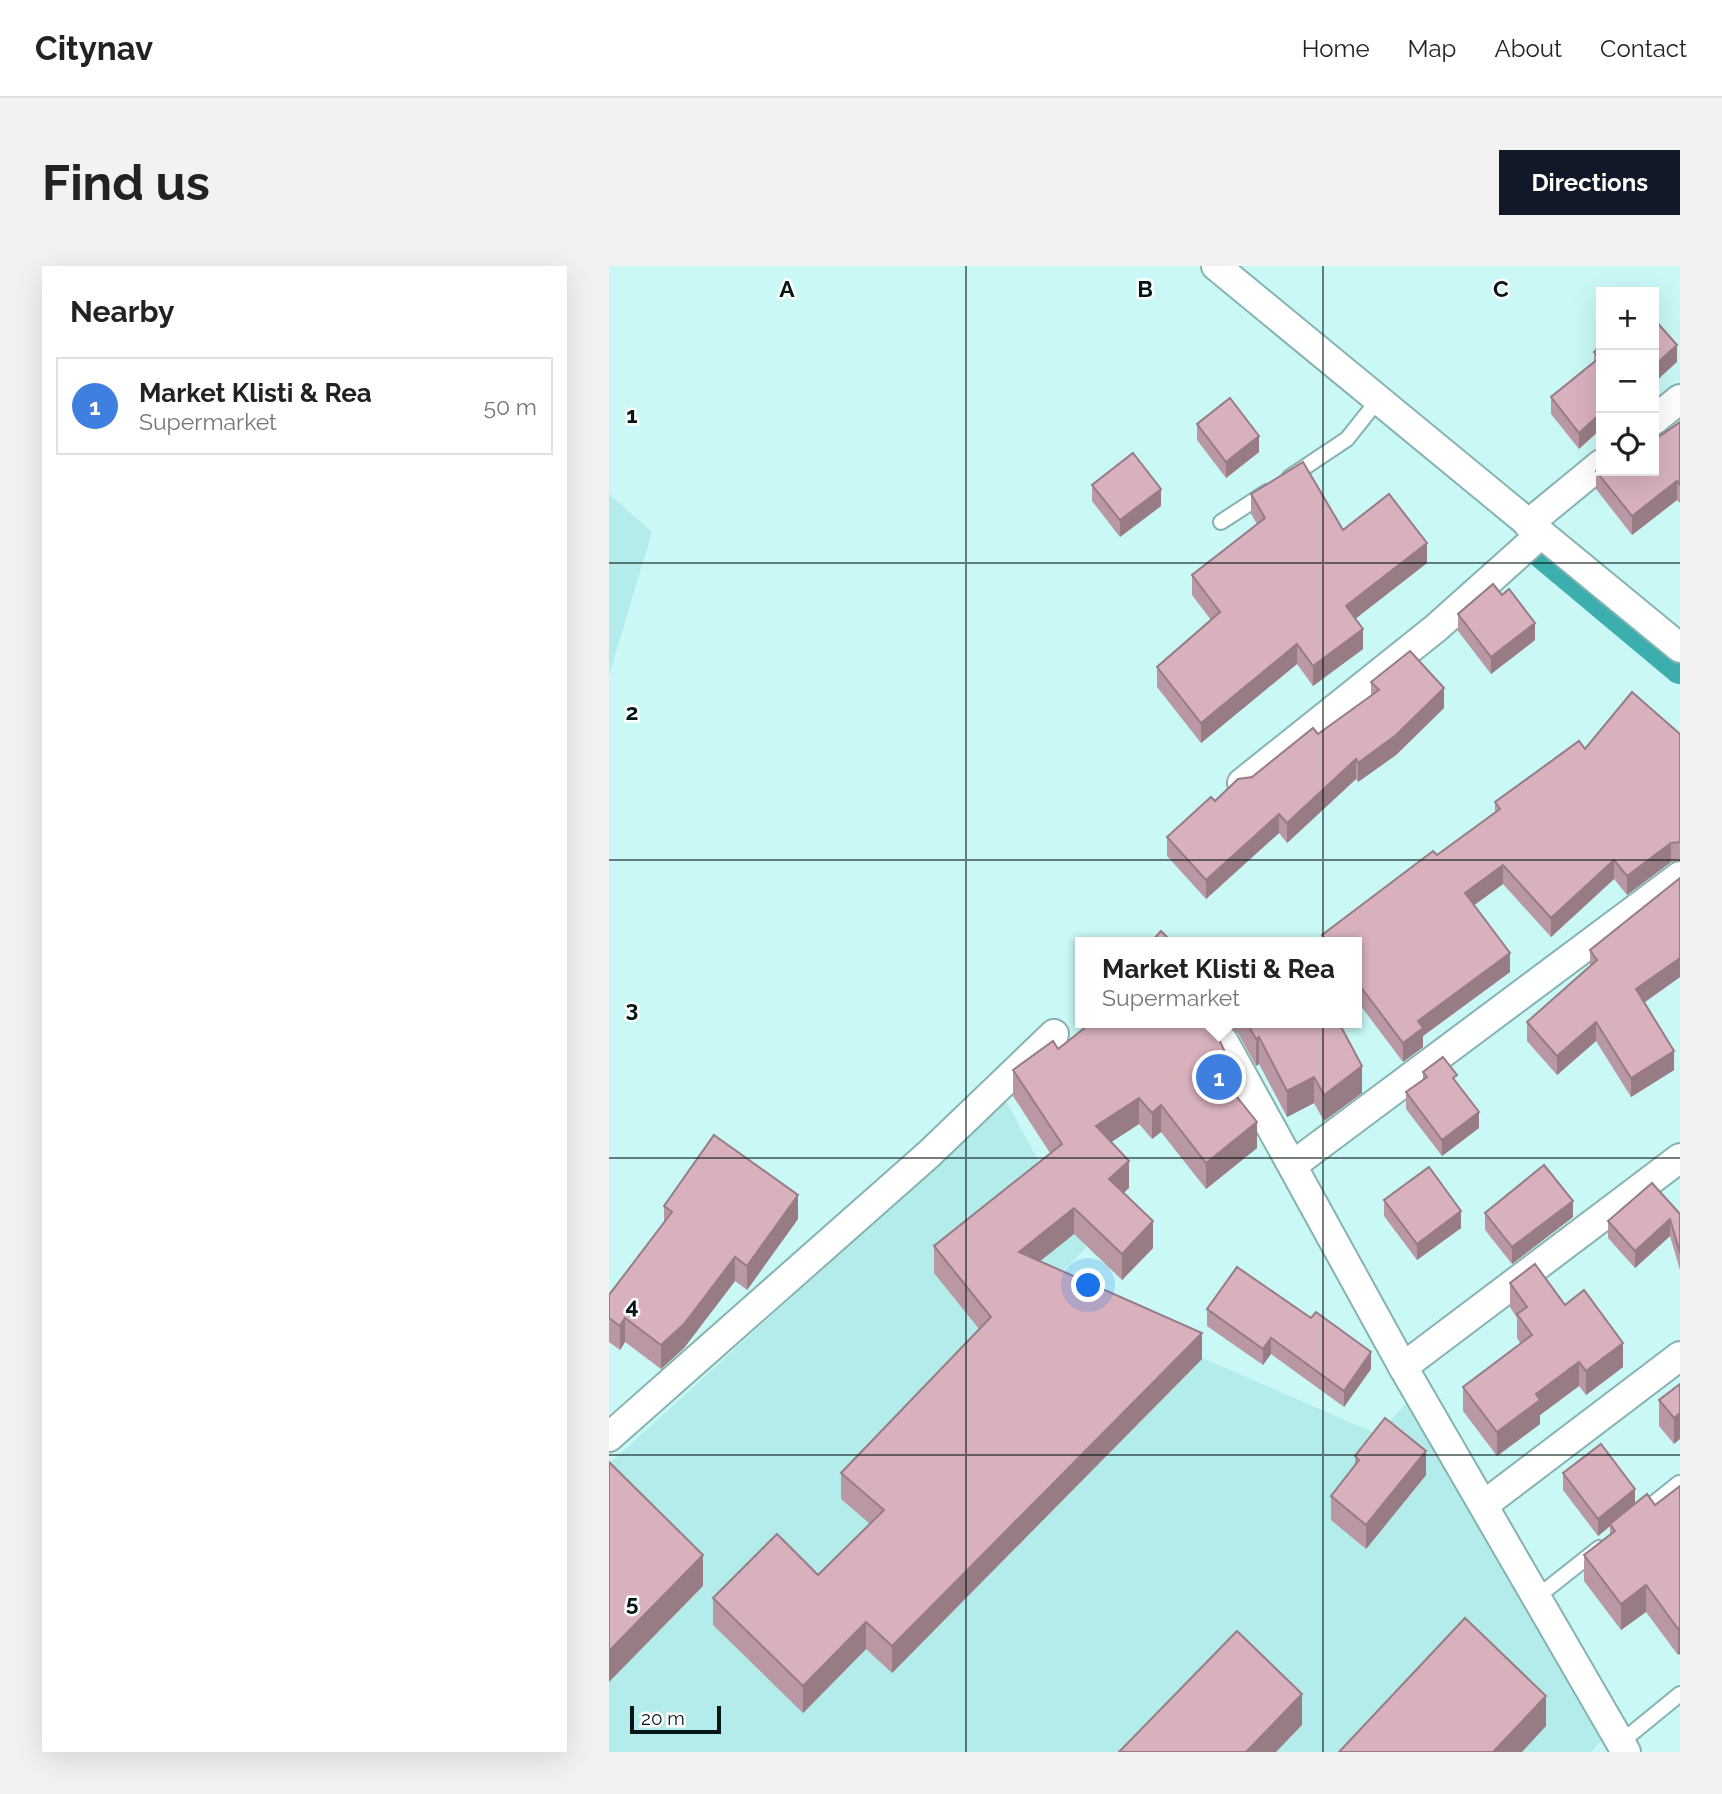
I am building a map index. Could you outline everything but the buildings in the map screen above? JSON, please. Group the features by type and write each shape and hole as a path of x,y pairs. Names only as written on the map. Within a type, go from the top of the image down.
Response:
{"street":[{"path":"1216,266 1680,648"},
{"path":"1659,416 1680,399"},
{"path":"1242,783 1436,628 1596,469"},
{"path":"1293,1165 1680,876"},
{"path":"609,1437 929,1154 1054,1034"},
{"path":"1224,1042 1403,1367 1485,1504 1623,1748"},
{"path":"1403,1367 1680,1158"},
{"path":"1485,1504 1680,1356"}],"lane":[{"path":"1221,522 1347,439 1378,400"},
{"path":"1629,1524 1679,1483"},
{"path":"1537,1598 1608,1541"},
{"path":"1623,1748 1680,1694"}],"shaded area":[{"path":"609,494 652,532 609,675"},
{"path":"1006,1101 1086,1248 1044,1289 1377,1434 1418,1391 1612,1729 1591,1752 609,1752 609,1464"}],"waterway":[{"path":"1539,550 1680,668"}],"place":[{"name":"Market Klisti & Rea","path":"1219,1077"}]}
